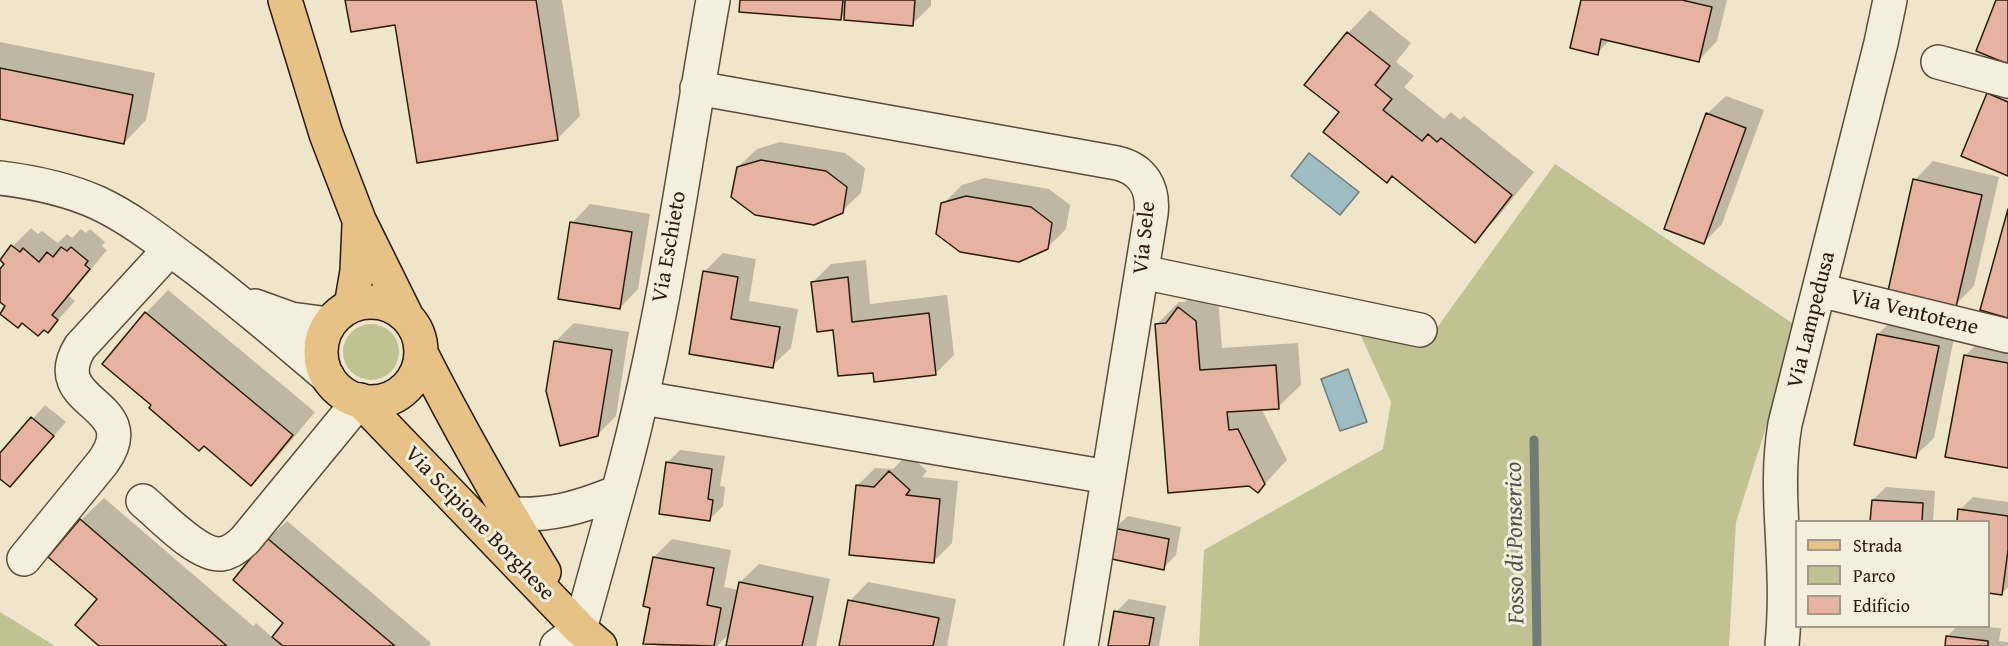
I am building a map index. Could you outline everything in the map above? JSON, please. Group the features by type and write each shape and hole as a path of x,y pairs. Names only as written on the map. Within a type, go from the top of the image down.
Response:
{"main road":[{"path":"285,0 326,134 358,220 420,339 419,367 412,380 402,391 382,400 360,400 347,396 336,388 322,364 321,350 340,315 357,272 358,220"},
{"path":"340,315 366,302 381,303 395,308 407,317"},
{"name":"Via Scipione Borghese","path":"421,353 463,434 579,640"},
{"name":"Via Scipione Borghese","path":"360,400 579,640"}],"street":[{"name":"Via Eschieto","path":"579,640 643,398 656,335 712,0"},
{"name":"Via Lampedusa","path":"1782,646 1785,592 1779,496 1785,424 1881,44 1890,0"},
{"path":"1938,62 2008,81"},
{"name":"Via Sele","path":"697,88 1126,165 1142,175 1147,182 1151,209 1081,646"},
{"path":"0,178 48,186 96,202 138,226 234,296 328,377"},
{"path":"24,559 113,447 115,437 110,420 76,387 72,370 75,356 80,347 170,249"},
{"path":"1142,272 1420,330"},
{"name":"Via Ventotene","path":"1819,290 2008,336"},
{"path":"234,296 281,316 340,315"},
{"path":"643,398 1108,477"},
{"path":"143,501 203,551 221,554 230,550 245,540 360,400"},
{"path":"508,514 539,515 561,512 587,505 618,492"}],"green space":[{"path":"1555,164 1798,327 1736,522 1729,646 1199,646 1204,550 1383,449 1391,402 1355,323 1426,343"},
{"path":"371,324 382,326 391,332 397,341 399,352 397,363 391,372 382,378 371,380 360,378 351,372 345,363 343,352 345,341 351,332 360,326"},
{"path":"0,612 55,646 0,646"}],"water":[{"path":"1309,153 1359,192 1340,215 1291,176"},
{"path":"1348,369 1367,422 1340,431 1321,379"}],"building":[{"path":"345,0 536,0 558,140 417,163 395,25 351,32"},
{"path":"740,0 843,0 841,20 739,12"},
{"path":"845,0 915,0 913,26 844,20"},
{"path":"1581,0 1682,0 1712,7 1699,62 1601,39 1598,55 1570,48"},
{"path":"1996,0 2008,0 2008,64 1976,51"},
{"path":"1347,32 1390,66 1375,85 1392,99 1383,110 1422,141 1428,134 1437,142 1441,138 1512,195 1475,243 1392,176 1387,183 1323,132 1339,112 1304,85"},
{"path":"0,68 133,95 124,144 0,119"},
{"path":"1987,93 2008,102 2008,176 1961,156"},
{"path":"1706,113 1746,128 1704,244 1664,229"},
{"path":"761,160 826,171 847,187 843,213 814,225 755,215 731,197 737,167"},
{"path":"1913,179 1982,195 1956,307 1888,291"},
{"path":"966,196 1031,207 1052,223 1048,249 1019,262 960,252 936,234 941,203"},
{"path":"2008,209 2008,318 1980,310"},
{"path":"570,222 632,232 620,309 558,299"},
{"path":"11,245 20,252 23,248 39,262 47,252 53,257 61,247 67,251 71,247 88,261 85,265 90,269 52,315 58,320 48,333 44,330 38,336 22,323 18,328 0,314 5,306 0,302 0,269 4,264 0,260"},
{"path":"703,271 738,277 731,319 780,327 773,368 689,354"},
{"path":"848,277 852,322 929,313 936,375 874,382 873,373 838,376 833,330 817,332 811,282"},
{"path":"1178,307 1196,321 1200,370 1276,365 1279,409 1227,412 1229,430 1238,429 1265,484 1258,493 1249,486 1168,493 1155,324 1166,323"},
{"path":"145,312 293,435 251,486 204,446 199,451 149,408 151,405 102,364"},
{"path":"1877,334 1939,346 1916,458 1854,445"},
{"path":"554,341 612,350 598,436 560,446 546,391"},
{"path":"1964,355 2008,363 2008,468 1945,457"},
{"path":"31,417 54,436 10,487 0,479 0,453"},
{"path":"666,462 712,469 708,499 713,500 710,521 659,514"},
{"path":"889,471 910,490 906,495 940,499 934,563 849,555 856,485 874,487"},
{"path":"1872,500 1923,503 1922,520 1870,520"},
{"path":"1958,509 2008,516 2008,550 2002,595 1990,593 1990,520 1957,520"},
{"path":"80,519 227,646 99,646 75,625 97,599 48,557"},
{"path":"1113,528 1169,539 1164,570 1107,558"},
{"path":"267,538 395,646 283,646 272,637 283,623 233,580"},
{"path":"653,557 714,568 707,605 721,608 714,646 643,644 650,608 643,606"},
{"path":"739,582 813,597 802,646 726,646"},
{"path":"848,600 939,618 933,646 839,646"},
{"path":"1114,611 1154,618 1149,646 1108,646"},
{"path":"1946,636 1988,641 1988,646 1945,646"}],"waterway":[{"name":"Fosso di Ponserico","path":"1534,440 1537,646"}]}
